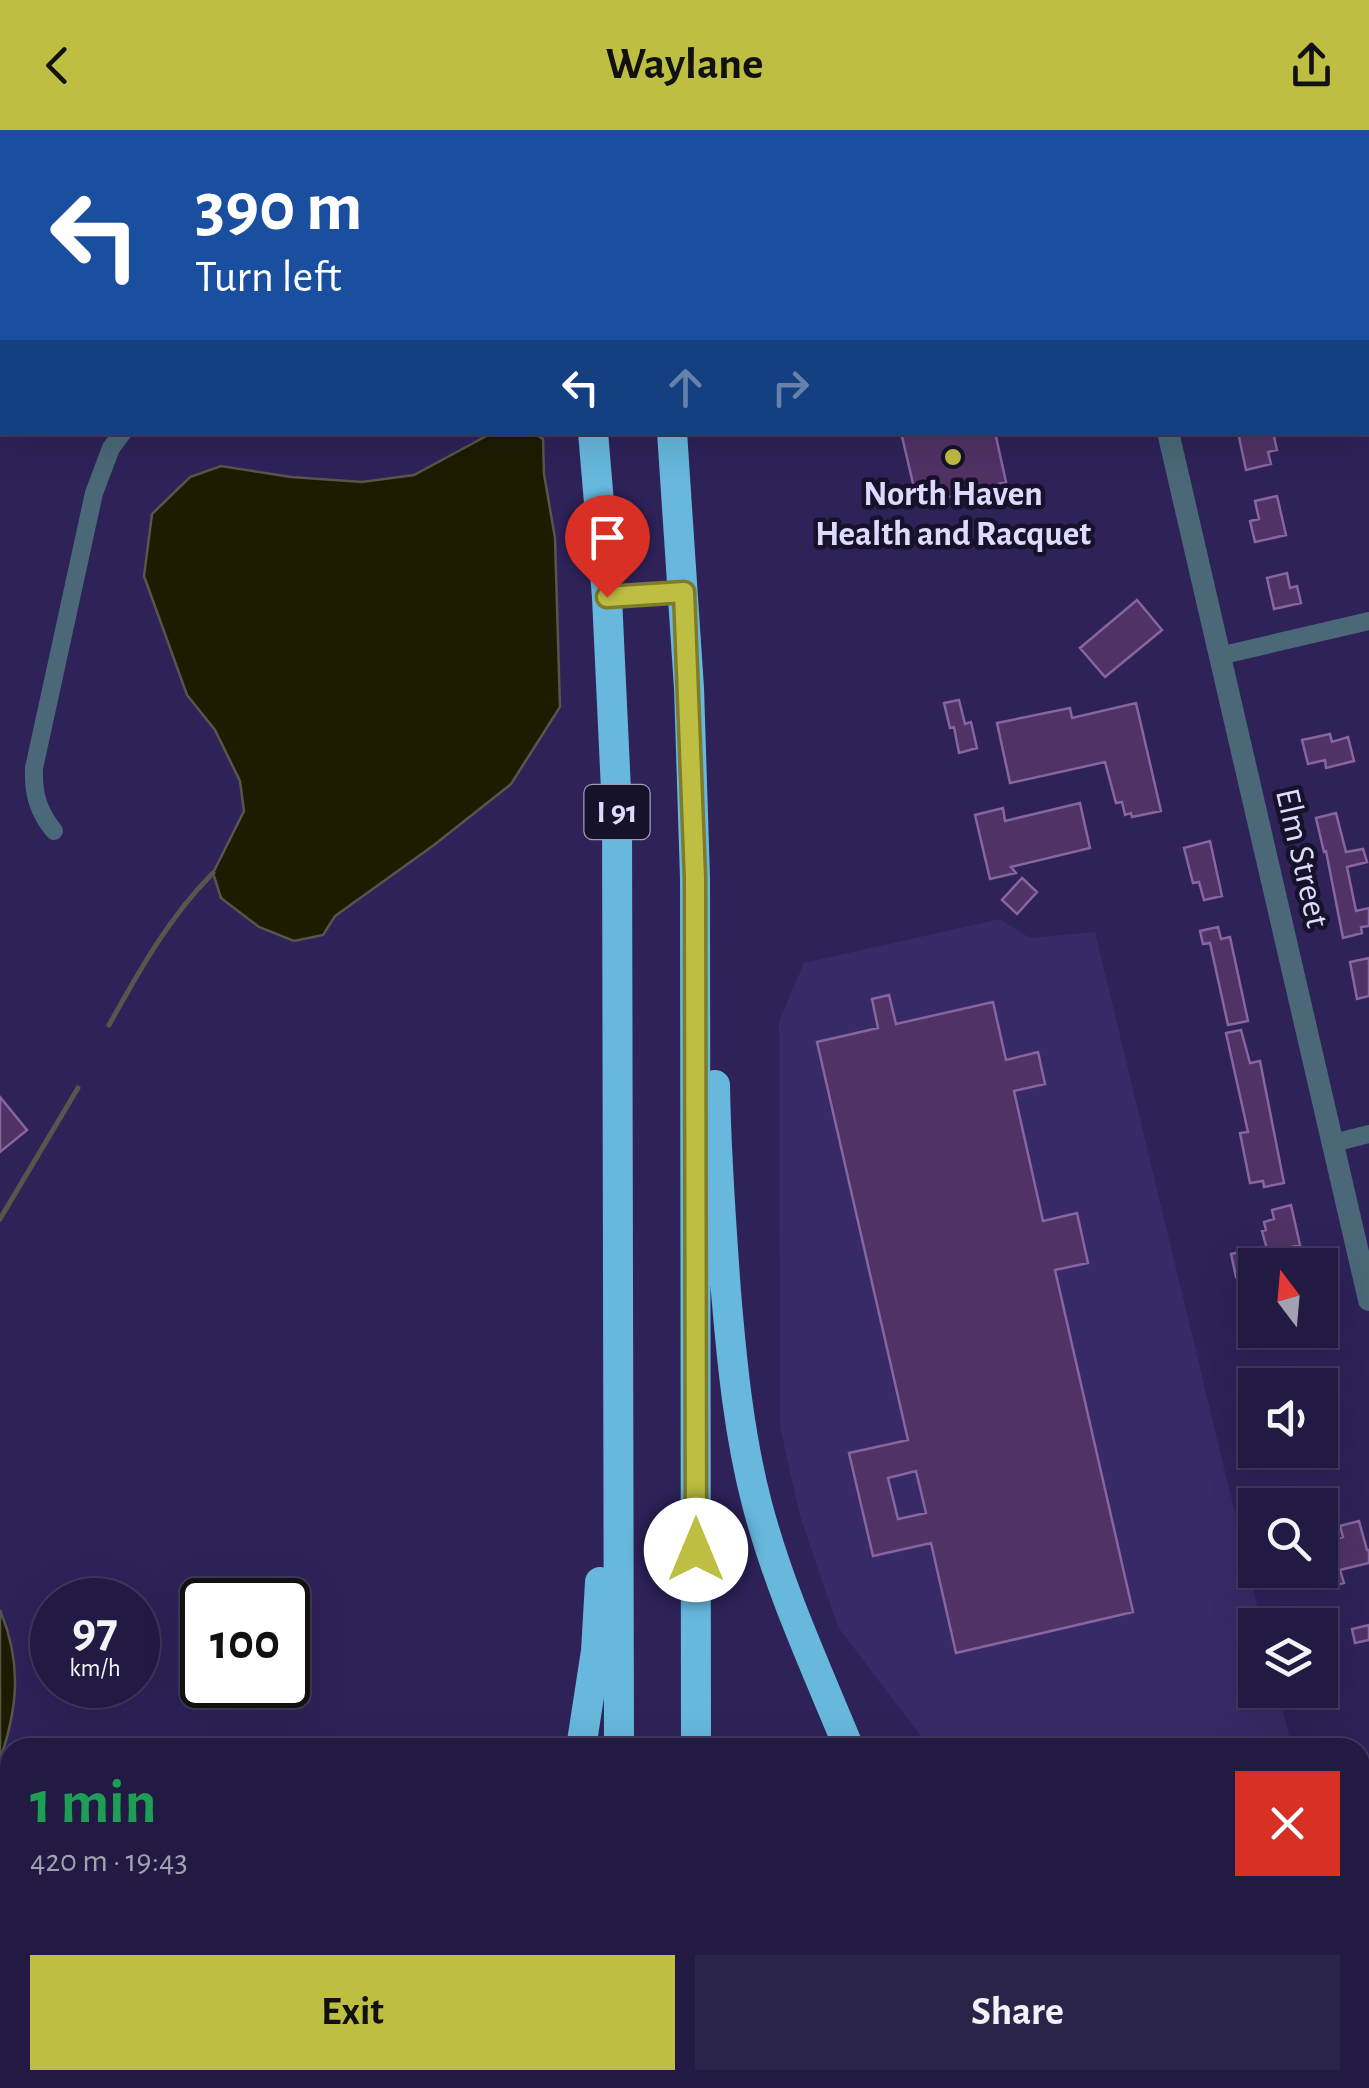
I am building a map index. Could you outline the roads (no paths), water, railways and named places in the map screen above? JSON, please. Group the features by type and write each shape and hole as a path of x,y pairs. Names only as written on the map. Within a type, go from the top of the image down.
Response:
{"highway":[{"name":"I 91","path":"593,435 607,597 618,881 619,1738"},
{"name":"I 91","path":"672,435 693,785 696,1738"},
{"path":"695,918 714,989 718,1184 733,1367 744,1445 777,1568 845,1738"},
{"path":"583,1738 598,1622 601,1510 619,1451"}],"street":[{"path":"54,831 36,801 34,768 94,493 120,435"},
{"name":"Elm Street","path":"1169,435 1369,1300"},
{"path":"1219,656 1369,622"},
{"path":"1332,1143 1369,1134"}],"lane":[{"path":"607,597 684,592"}],"waterway":[{"path":"109,1025 169,926 213,873"},
{"path":"0,1219 78,1088"}],"place":[{"name":"North Haven Health and Racquet","path":"953,457"}]}
